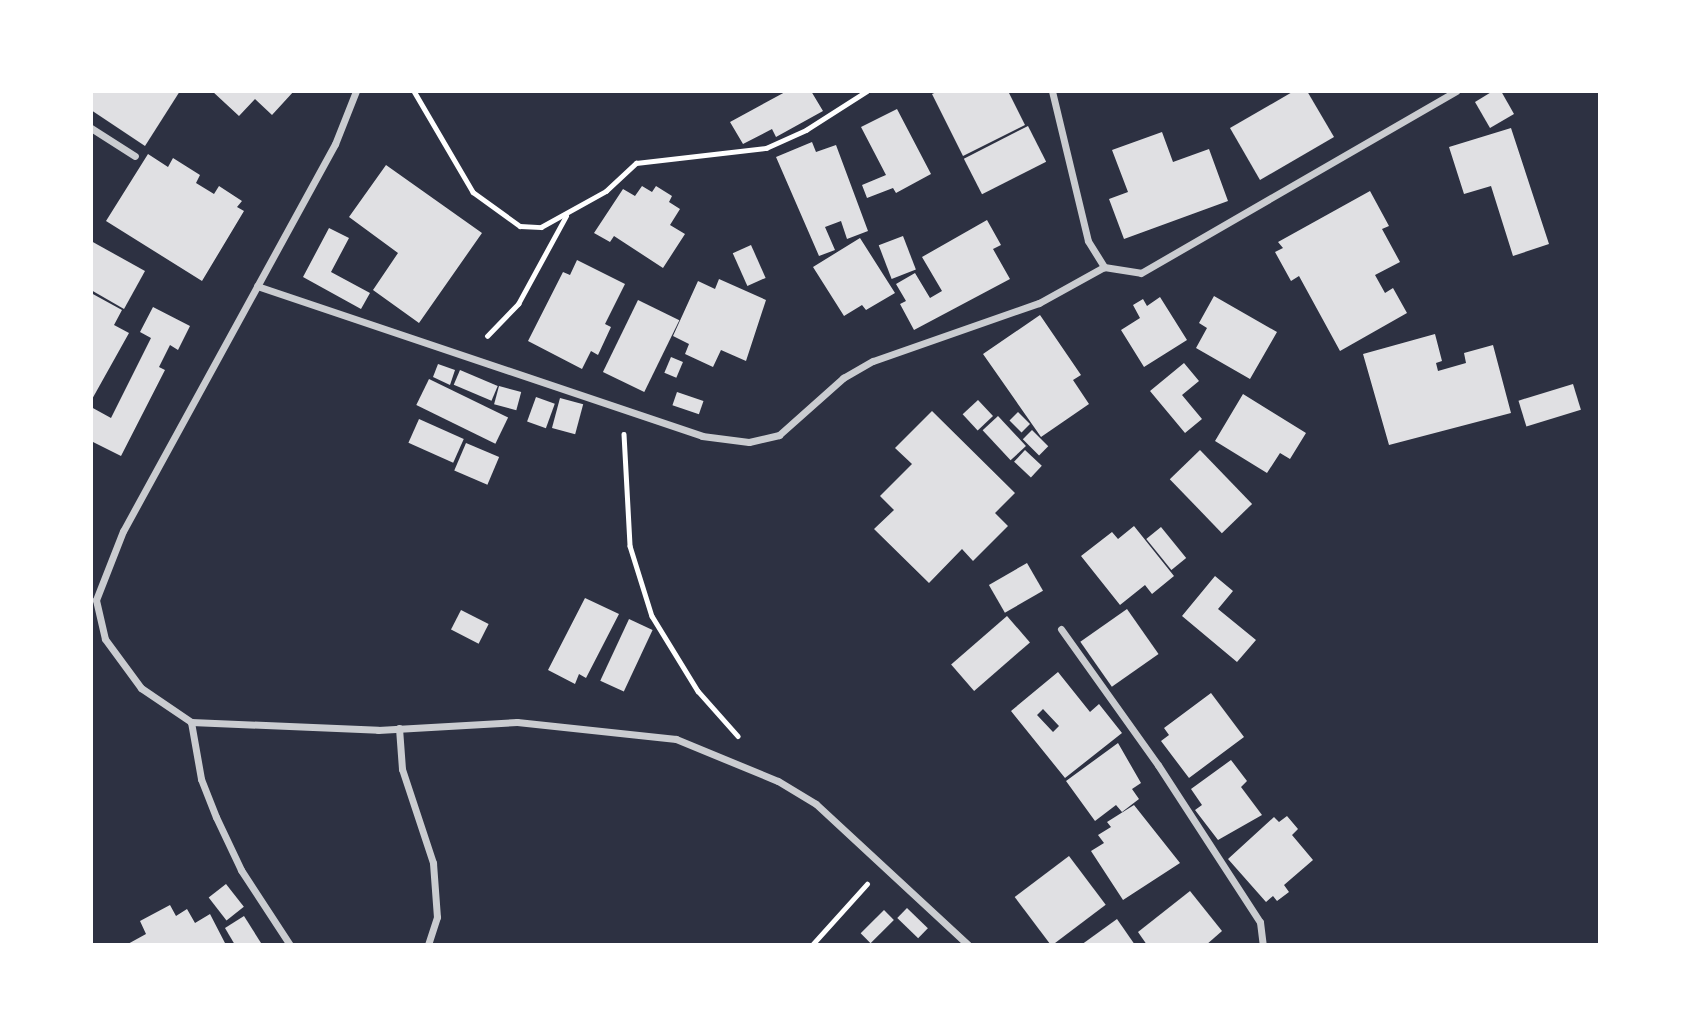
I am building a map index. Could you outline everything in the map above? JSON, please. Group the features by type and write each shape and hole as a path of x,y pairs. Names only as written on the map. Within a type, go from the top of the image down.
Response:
{"street":[{"path":"356,91 335,144 123,531 93,597 105,639 141,688 191,722 399,728 517,722 676,739 778,781 807,798 968,945"},
{"path":"1052,91 1088,241 1104,267"},
{"path":"257,286 702,436 748,442 779,435 843,378 873,361 1039,303 1104,267 1141,273 1457,91"},
{"path":"91,128 135,156"},
{"path":"1060,629 1158,765 1260,922 1263,945"},
{"path":"191,722 201,779 216,817 241,870 290,945"},
{"path":"399,728 402,769 433,863 437,917 428,945"}],"path":[{"path":"414,91 461,176 487,205 520,226 541,228 606,191 636,163 766,148 806,130 867,91"},
{"path":"466,357 518,304 566,215"},
{"path":"623,410 630,546 652,616 698,691 743,741"},
{"path":"812,945 883,865"}],"building":[{"path":"91,91 180,91 145,146 91,110"},
{"path":"212,91 294,91 272,115 255,99 239,116"},
{"path":"787,91 811,91 823,111 776,137 772,129 743,144 730,122"},
{"path":"939,91 1008,91 1025,125 963,156 932,94"},
{"path":"1294,91 1307,91 1334,137 1260,180 1230,128"},
{"path":"1493,91 1501,91 1514,114 1490,128 1475,102"},
{"path":"897,109 931,174 896,193 893,188 867,198 862,185 886,175 861,127"},
{"path":"1028,126 1046,162 982,194 964,159"},
{"path":"1511,128 1549,244 1513,256 1491,186 1464,194 1449,147"},
{"path":"1162,132 1173,162 1209,149 1228,201 1124,239 1109,199 1128,192 1112,150"},
{"path":"812,142 816,152 836,145 868,231 847,239 841,221 825,227 835,250 819,256 776,157"},
{"path":"148,154 168,167 173,158 200,175 196,183 214,194 219,186 242,201 237,207 244,211 202,281 106,221"},
{"path":"386,165 482,233 419,323 373,290 398,253 349,217"},
{"path":"642,186 652,192 656,186 672,196 669,202 680,209 670,225 685,234 663,268 614,236 610,242 594,233 623,189 635,196"},
{"path":"1370,191 1389,226 1382,229 1400,262 1375,275 1385,293 1393,288 1407,313 1340,351 1299,276 1291,281 1275,252 1283,248 1278,242"},
{"path":"987,220 1001,245 993,249 1010,279 914,330 900,304 906,301 896,284 915,273 930,298 942,291 922,257"},
{"path":"329,228 349,238 331,272 370,293 361,309 303,277"},
{"path":"903,236 916,270 892,279 879,245"},
{"path":"860,238 895,293 866,310 862,305 844,316 813,267"},
{"path":"91,241 145,271 124,309 91,290"},
{"path":"751,245 766,278 747,286 733,253"},
{"path":"577,260 625,284 605,324 611,327 598,355 591,351 582,369 528,341 563,272 570,275"},
{"path":"719,279 766,300 746,361 721,350 713,367 685,354 689,344 673,336 698,281 715,289"},
{"path":"91,293 122,310 114,325 129,333 91,401"},
{"path":"1214,296 1277,332 1250,379 1196,348 1207,328 1199,323"},
{"path":"1160,297 1187,340 1144,367 1121,330 1140,318 1133,305 1143,299 1147,306"},
{"path":"638,300 679,320 644,392 603,372"},
{"path":"153,307 190,326 178,350 170,345 159,367 165,370 121,456 91,441 91,407 111,418 151,338 140,332"},
{"path":"1040,315 1081,375 1073,380 1089,404 1041,437 983,354"},
{"path":"1435,334 1442,361 1436,363 1438,371 1466,363 1464,353 1493,345 1511,413 1389,445 1363,354"},
{"path":"671,357 683,362 676,378 664,373"},
{"path":"1184,363 1199,381 1182,395 1202,419 1185,433 1150,391"},
{"path":"438,364 455,370 450,385 433,377"},
{"path":"460,370 498,386 491,401 454,385"},
{"path":"429,379 508,418 495,444 416,405"},
{"path":"1573,384 1581,410 1526,426 1518,401"},
{"path":"499,386 521,392 516,410 494,404"},
{"path":"677,392 703,401 699,414 672,405"},
{"path":"1243,394 1306,433 1290,459 1280,453 1267,473 1215,441"},
{"path":"536,397 555,404 546,428 527,421"},
{"path":"560,398 583,404 575,434 552,428"},
{"path":"978,400 993,416 978,430 963,414"},
{"path":"932,411 1015,493 995,513 1008,526 973,561 962,549 929,583 874,529 894,510 880,496 912,464 895,448"},
{"path":"1018,412 1030,424 1022,433 1010,420"},
{"path":"998,416 1026,446 1011,460 983,430"},
{"path":"419,419 464,439 453,463 408,443"},
{"path":"1032,430 1048,446 1039,455 1023,439"},
{"path":"466,443 499,457 487,485 454,471"},
{"path":"1025,450 1042,466 1031,477 1014,462"},
{"path":"1200,450 1252,504 1222,533 1170,479"},
{"path":"1134,526 1174,576 1152,594 1145,585 1120,605 1081,556 1112,532 1118,539"},
{"path":"1161,527 1186,558 1171,570 1146,539"},
{"path":"1027,563 1043,591 1005,613 989,585"},
{"path":"1215,576 1233,591 1218,609 1256,640 1237,662 1182,616"},
{"path":"585,598 619,614 586,678 579,674 575,684 548,670"},
{"path":"1127,609 1159,654 1112,687 1080,642"},
{"path":"461,610 489,624 479,644 451,630"},
{"path":"1007,616 1030,642 974,691 951,665"},
{"path":"629,619 653,630 624,692 600,681"},
{"path":"1058,672 1090,712 1099,704 1122,733 1065,778 1011,711","holes":["1043,709 1059,726 1053,732 1037,715"]},
{"path":"1211,693 1244,737 1189,778 1161,741 1169,735 1164,728"},
{"path":"1118,743 1141,783 1132,789 1139,799 1122,812 1116,805 1095,821 1066,781"},
{"path":"1231,760 1247,781 1241,787 1262,815 1218,840 1195,810 1202,805 1191,789"},
{"path":"1134,805 1180,863 1123,900 1091,851 1104,843 1098,835 1111,827 1107,822"},
{"path":"1287,816 1298,829 1292,835 1313,860 1284,885 1289,892 1277,901 1273,896 1266,902 1228,859 1274,817 1279,822"},
{"path":"1069,856 1106,905 1051,945 1015,897"},
{"path":"226,884 244,907 227,920 209,898"},
{"path":"1190,891 1222,931 1206,945 1147,945 1138,932"},
{"path":"170,905 176,916 187,909 195,923 210,914 226,945 126,945 146,934 140,921"},
{"path":"907,908 928,928 918,938 897,918"},
{"path":"884,910 894,920 871,943 861,933"},
{"path":"244,916 261,943 258,945 235,945 225,928"},
{"path":"1117,919 1135,945 1081,945"}]}
